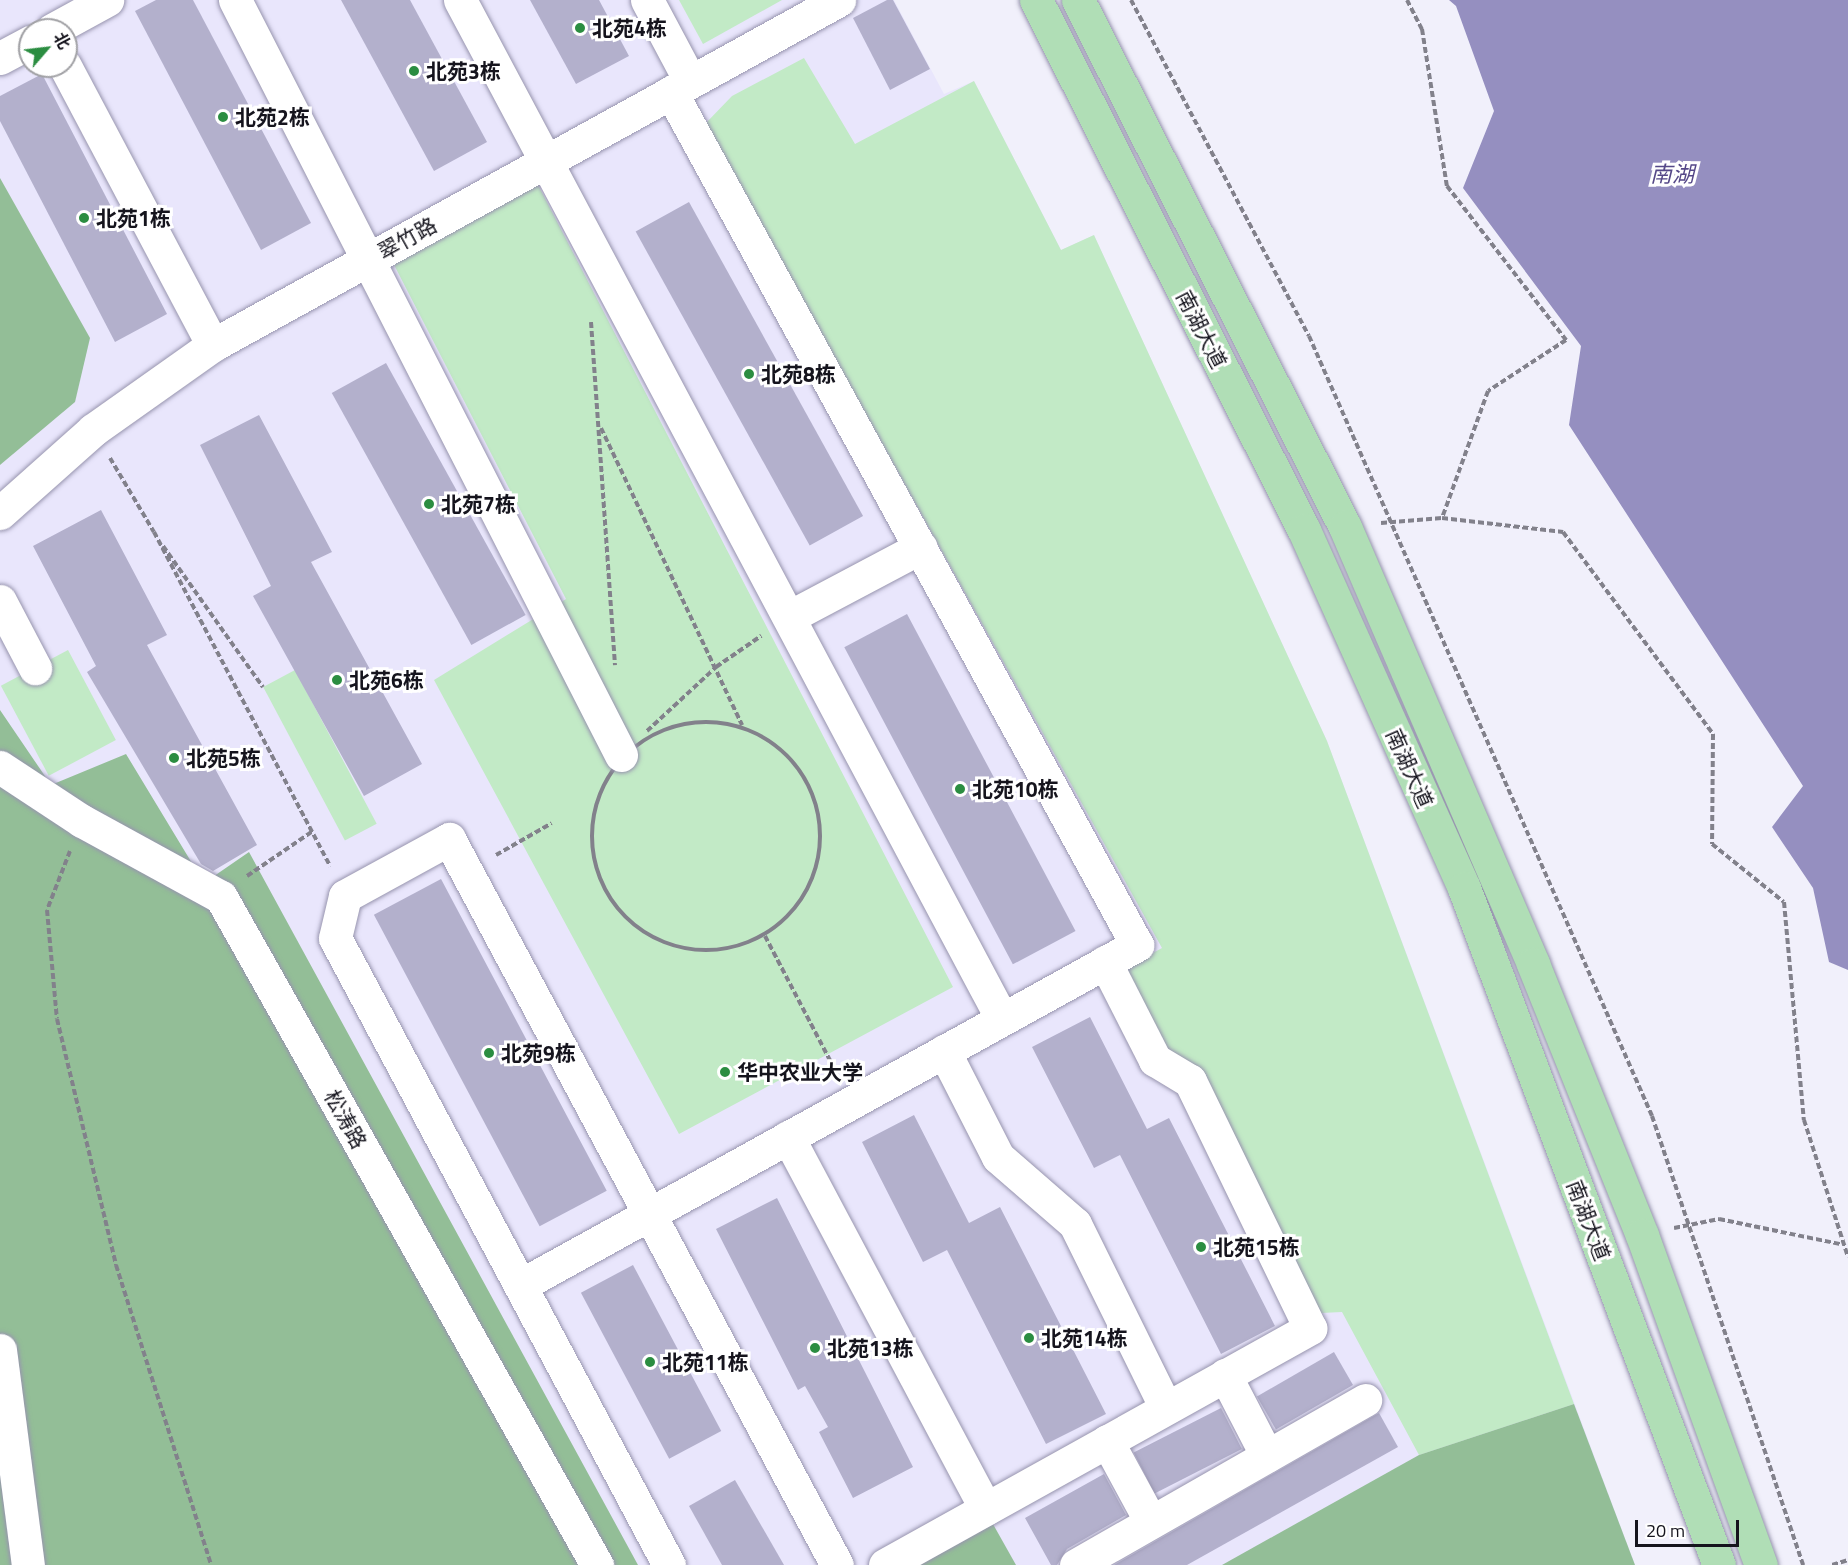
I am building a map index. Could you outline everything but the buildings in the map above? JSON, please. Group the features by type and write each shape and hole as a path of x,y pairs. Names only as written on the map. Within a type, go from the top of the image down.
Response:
{"main road":[{"name":"南湖大道","path":"1036,0 1304,530 1464,888 1719,1565"},
{"name":"南湖大道","path":"1078,0 1345,526 1533,964 1642,1235 1761,1565"}],"street":[{"path":"74,18 107,0"},
{"path":"235,0 621,750"},
{"path":"460,0 1002,1019"},
{"path":"521,1285 1137,945 921,547 680,86 647,0"},
{"name":"翠竹路","path":"0,513 93,430 213,345 839,0"},
{"path":"0,58 18,48"},
{"path":"71,78 213,345"},
{"path":"789,617 921,547"},
{"path":"0,601 35,668"},
{"name":"松涛路","path":"0,767 82,821 221,897 597,1565"},
{"path":"669,1565 334,938 345,896 449,839 470,870 837,1565"},
{"path":"885,1565 1310,1328 1190,1081 1155,1060 1106,962"},
{"path":"944,1051 998,1157 1076,1224 1166,1408"},
{"path":"788,1137 986,1509"},
{"path":"0,1350 28,1565"},
{"path":"1224,1376 1267,1456"},
{"path":"1076,1565 1365,1400"},
{"path":"1107,1441 1150,1522"}],"path":[{"path":"1131,0 1309,336 1652,1116 1803,1565"},
{"path":"1407,0 1422,29 1447,186 1566,340 1488,391 1442,518"},
{"path":"591,312 616,673"},
{"path":"599,424 742,726"},
{"path":"93,430 154,532 314,831 345,896"},
{"path":"1345,526 1442,518 1563,532 1713,734 1712,844 1784,902 1804,1120 1840,1244 1848,1257"},
{"path":"154,532 263,687"},
{"path":"621,750 675,723 702,720 742,726 767,738 797,765 816,801 819,860 804,897 765,936 717,950 686,951 648,937 626,921 602,888 590,849 621,750 716,667 789,617"},
{"path":"82,821 47,910 57,1020 116,1265 211,1565"},
{"path":"470,870 552,823"},
{"path":"257,868 314,831"},
{"path":"765,936 851,1102"},
{"path":"1642,1235 1719,1219 1840,1244"},
{"path":"1832,1565 1848,1560"}],"shaded area":[{"name":"华中农业大学","path":"0,0 894,0 944,94 974,81 1061,250 1094,235 1327,741 1635,1565 0,1565"}],"green space":[{"path":"679,0 782,0 703,44"},
{"path":"804,58 855,144 974,81 1061,250 1094,235 1327,741 1574,1404 1419,1455 1342,1312 1321,1313 1166,1054 1123,969 1162,948 705,124 732,96"},
{"path":"534,177 953,987 679,1134 434,680 566,599 390,257"},
{"path":"0,178 90,338 75,402 0,465"},
{"path":"68,650 116,740 49,776 1,686"},
{"path":"295,670 377,824 345,841 263,687"},
{"path":"0,710 51,785 126,754 204,883 249,852 638,1565 0,1565"},
{"path":"1574,1404 1635,1565 1222,1565 1419,1455"},
{"path":"989,1517 1016,1565 907,1565"}],"water":[{"name":"南湖","path":"1449,0 1848,0 1848,970 1829,962 1813,888 1772,827 1803,786 1569,425 1581,346 1463,188 1494,111 1456,6"}],"place":[{"name":"北苑4栋","path":"580,28"},
{"name":"北苑3栋","path":"414,71"},
{"name":"北苑2栋","path":"223,117"},
{"name":"北苑1栋","path":"84,218"},
{"name":"北苑8栋","path":"749,374"},
{"name":"北苑7栋","path":"429,504"},
{"name":"北苑6栋","path":"337,680"},
{"name":"北苑5栋","path":"174,758"},
{"name":"北苑10栋","path":"960,789"},
{"name":"北苑9栋","path":"489,1053"},
{"name":"华中农业大学","path":"725,1072"},
{"name":"北苑15栋","path":"1201,1247"},
{"name":"北苑14栋","path":"1029,1338"},
{"name":"北苑13栋","path":"815,1348"},
{"name":"北苑11栋","path":"650,1362"}]}
